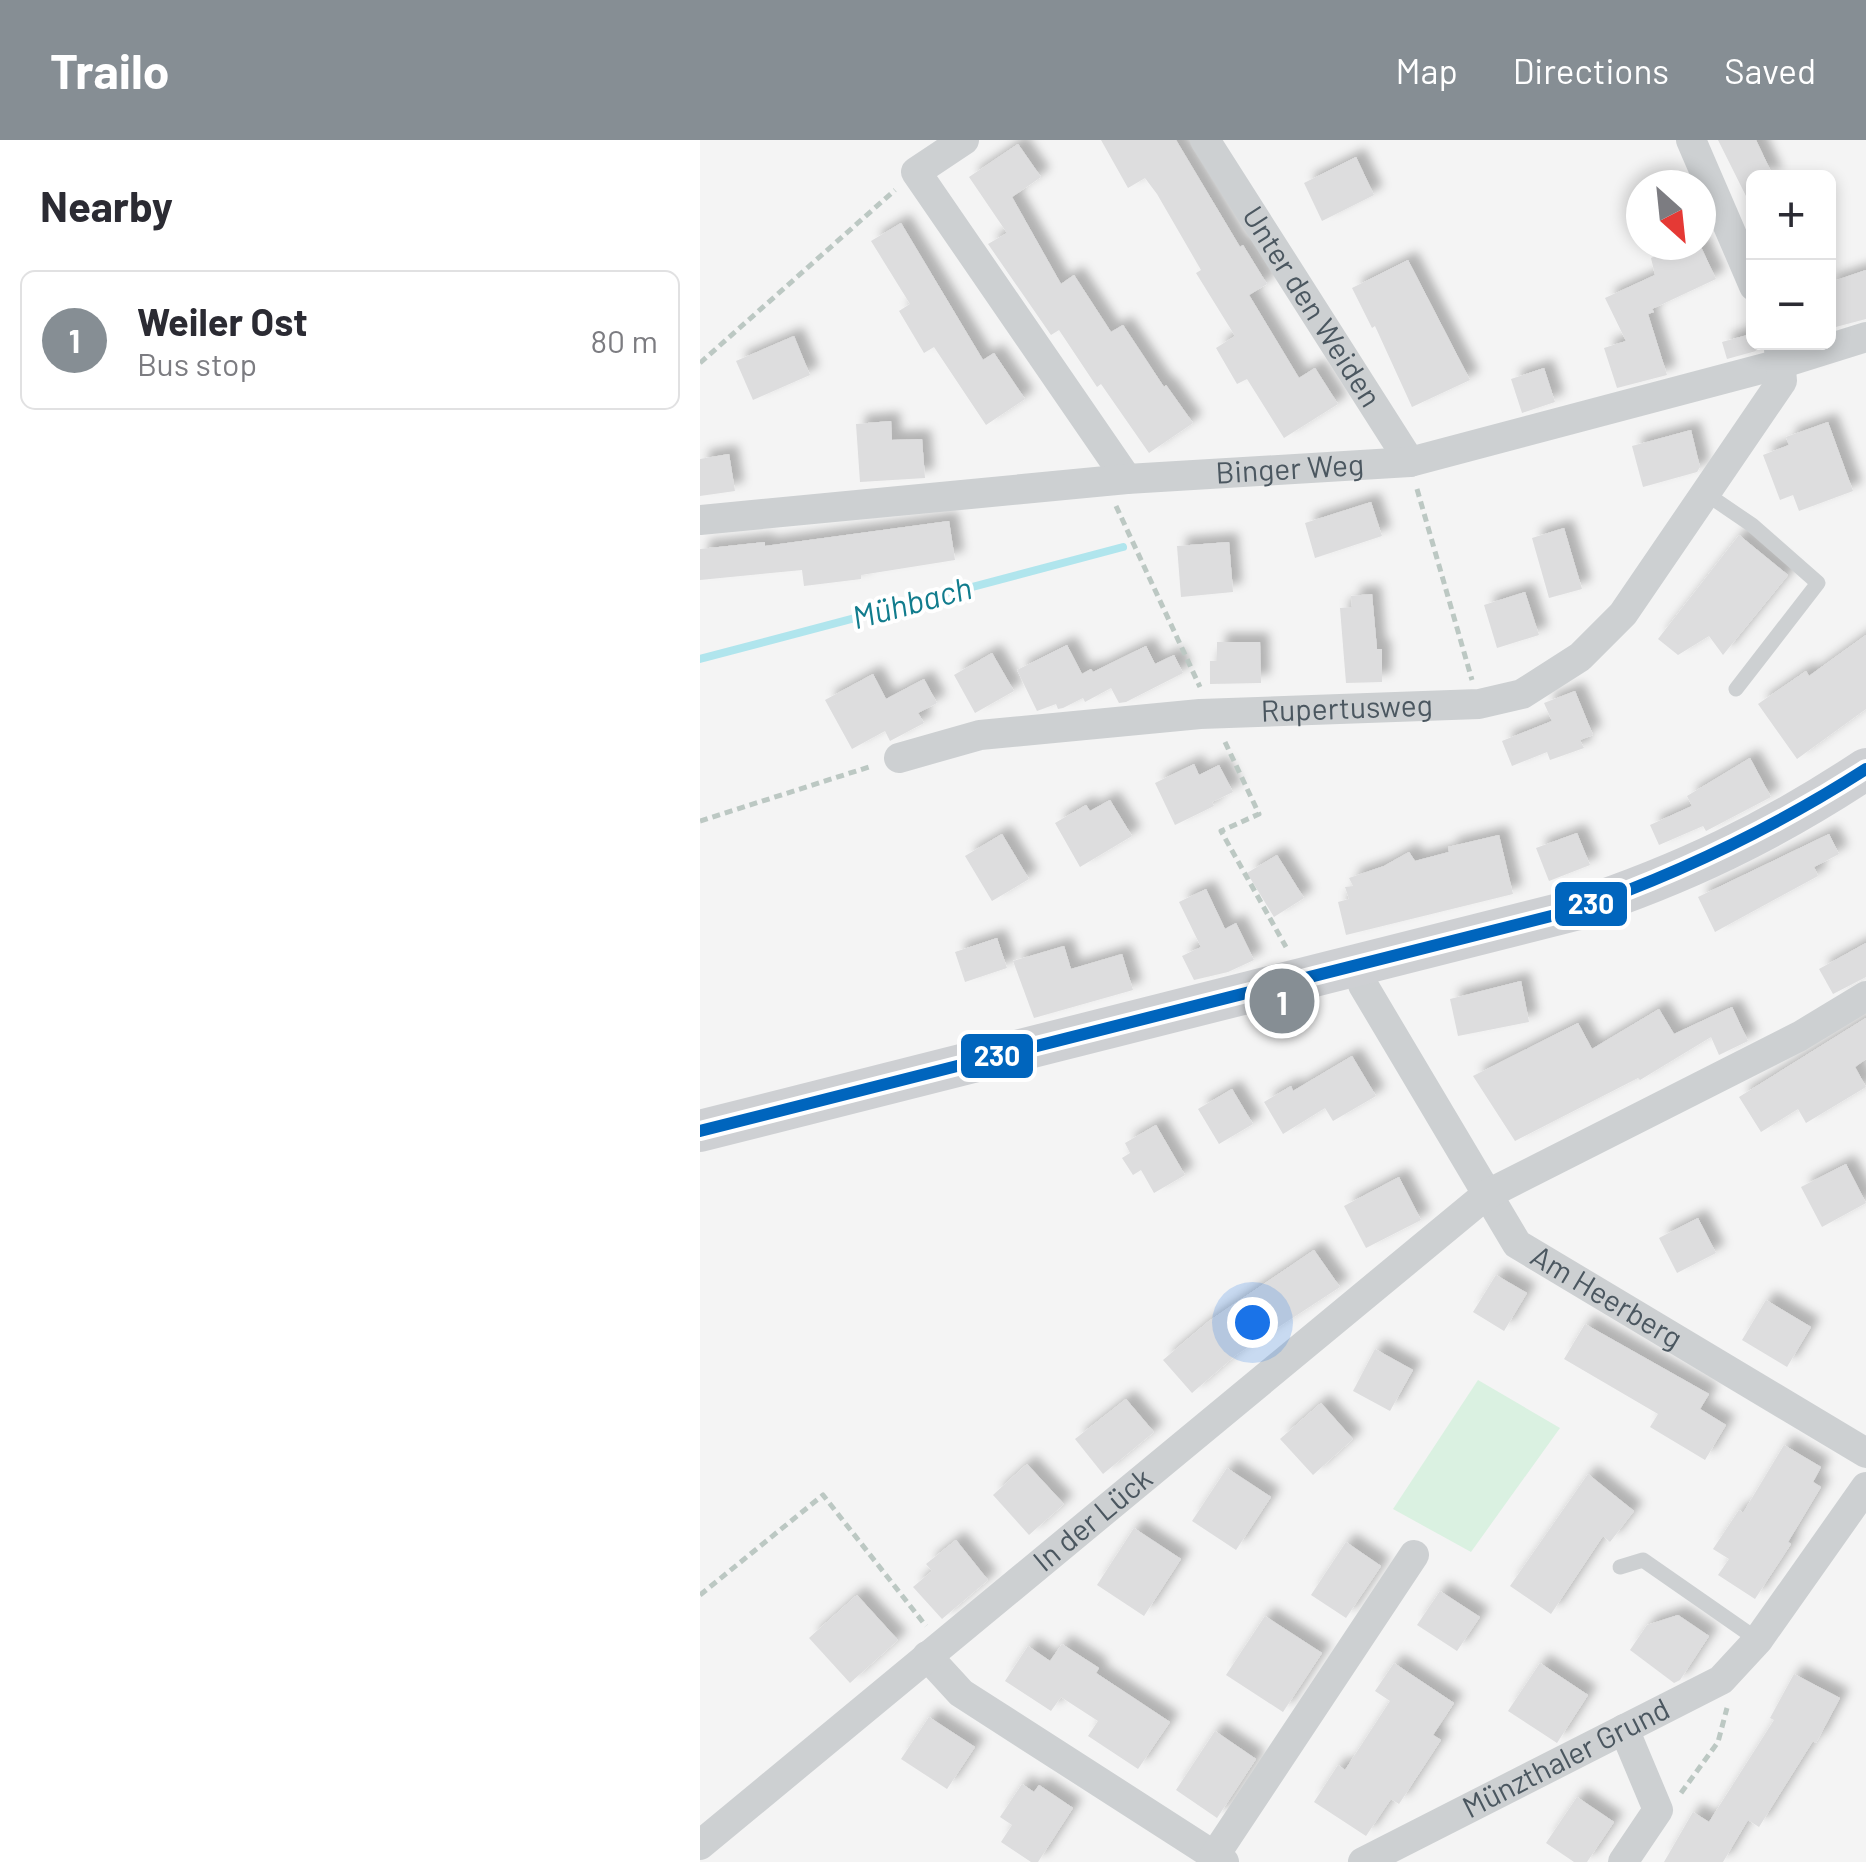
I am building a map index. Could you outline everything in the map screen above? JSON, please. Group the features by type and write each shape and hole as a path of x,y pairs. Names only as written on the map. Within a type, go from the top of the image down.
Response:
{"main road":[{"path":"700,1131 1575,910 1662,880 1765,832 1866,770"}],"street":[{"path":"964,140 916,172 1127,479"},
{"name":"Unter den Weiden","path":"1205,140 1410,462"},
{"path":"1690,140 1746,268"},
{"name":"Binger Weg","path":"700,520 1127,479 1410,462 1779,353 1866,336"},
{"name":"Rupertusweg","path":"899,758 980,735 1200,714 1479,704 1522,694 1580,658 1623,614 1782,381 1779,353"},
{"name":"Am Heerberg","path":"1359,966 1363,985 1518,1244 1866,1453"},
{"name":"In der Lück","path":"700,1844 1486,1195 1800,1036 1866,996"},
{"name":"Münzthaler Grund","path":"1364,1862 1721,1680 1758,1640 1866,1487"},
{"path":"934,1650 961,1692 1219,1860 1414,1555"},
{"path":"1623,1862 1658,1810 1624,1729"}],"lane":[{"path":"1705,493 1752,524 1818,583 1736,690"},
{"path":"1620,1567 1643,1560 1758,1640"}],"path":[{"path":"700,363 916,172"},
{"path":"1410,462 1479,704"},
{"path":"700,822 899,758"},
{"path":"700,1595 823,1495 934,1650"},
{"path":"1658,1810 1680,1794 1718,1742 1728,1712 1721,1680"}],"green space":[{"path":"1478,1380 1560,1428 1471,1552 1393,1509"}],"building":[{"path":"1101,140 1176,140 1240,247 1243,245 1267,284 1249,295 1299,378 1315,368 1338,404 1284,438 1247,379 1237,384 1216,348 1235,336 1196,273 1201,270 1157,194 1145,178 1128,188"},
{"path":"1718,140 1756,140 1770,170 1746,170 1746,196"},
{"path":"1018,144 1041,177 1012,197 1061,284 1074,275 1111,332 1123,325 1193,423 1149,453 1059,330 1051,335 988,244 1007,233 969,177"},
{"path":"1356,157 1374,195 1322,221 1304,183"},
{"path":"901,223 983,360 994,353 1025,399 986,425 934,347 924,353 899,311 910,304 871,241"},
{"path":"1408,260 1470,380 1412,407 1375,326 1372,328 1352,288"},
{"path":"1651,260 1707,260 1716,279 1648,314 1667,375 1617,388 1604,348 1626,341 1605,298 1655,275"},
{"path":"1866,270 1866,319 1836,327 1836,280"},
{"path":"1746,335 1746,350 1756,351 1727,359 1722,342"},
{"path":"794,336 810,375 753,400 736,361"},
{"path":"1544,368 1555,402 1522,413 1511,379"},
{"path":"891,421 892,440 922,439 925,478 860,482 856,424"},
{"path":"1828,422 1853,491 1799,511 1793,495 1780,500 1763,455 1789,445 1786,437"},
{"path":"1691,430 1700,467 1697,472 1643,487 1632,446"},
{"path":"729,454 735,491 700,496 700,459"},
{"path":"1371,502 1382,536 1315,558 1305,523"},
{"path":"949,521 955,560 804,586 802,570 700,580 700,549 765,542 765,546"},
{"path":"1564,528 1582,589 1549,598 1532,538"},
{"path":"1739,535 1788,575 1723,655 1709,636 1678,655 1658,639"},
{"path":"1229,542 1233,592 1181,597 1177,546"},
{"path":"1525,592 1539,635 1497,648 1484,605"},
{"path":"1372,594 1377,649 1382,649 1382,682 1346,683 1340,608 1352,607 1351,596"},
{"path":"1866,635 1866,709 1797,759 1758,704 1806,671 1809,676"},
{"path":"1217,642 1260,642 1261,683 1210,684 1210,661 1217,661"},
{"path":"1067,645 1082,674 1146,646 1155,664 1174,655 1183,673 1126,702 1119,703 1111,688 1085,702 1083,698 1063,708 1058,709 1056,704 1037,711 1017,670"},
{"path":"992,653 1014,691 975,713 954,675"},
{"path":"873,674 886,699 924,679 937,703 918,713 924,723 890,741 885,731 852,749 825,700"},
{"path":"1575,691 1593,735 1580,740 1584,748 1550,760 1547,752 1512,766 1502,741 1552,721 1544,703"},
{"path":"1750,758 1771,797 1706,831 1703,826 1659,845 1650,825 1692,806 1687,796"},
{"path":"1194,764 1199,775 1219,765 1233,792 1175,825 1155,783"},
{"path":"1110,800 1132,836 1080,867 1055,823 1086,805 1090,811"},
{"path":"1577,833 1590,865 1549,881 1536,848"},
{"path":"1002,834 1029,879 992,901 965,856"},
{"path":"1829,834 1839,854 1814,867 1818,876 1715,932 1698,897"},
{"path":"1499,835 1513,894 1346,935 1338,902 1349,899 1345,887 1353,886 1349,878 1409,852 1415,861 1449,852 1448,847"},
{"path":"1277,855 1304,898 1274,917 1247,873"},
{"path":"1206,889 1225,929 1236,923 1254,960 1228,972 1194,980 1182,956 1201,947 1179,902"},
{"path":"997,938 1007,968 965,982 955,952"},
{"path":"1866,943 1866,977 1833,994 1819,969"},
{"path":"1064,946 1071,969 1122,954 1133,990 1034,1018 1013,961"},
{"path":"1521,981 1529,1022 1458,1036 1450,999"},
{"path":"1732,1007 1748,1041 1719,1055 1711,1037 1640,1080 1515,1141 1473,1076 1578,1023 1592,1049 1659,1009 1674,1034"},
{"path":"1866,1018 1866,1059 1855,1067 1866,1087 1806,1123 1798,1109 1761,1132 1739,1097"},
{"path":"1352,1056 1376,1096 1333,1121 1325,1108 1283,1134 1264,1102 1291,1086 1293,1091"},
{"path":"1232,1089 1253,1124 1219,1144 1198,1109"},
{"path":"1156,1125 1185,1175 1154,1193 1141,1170 1133,1175 1122,1158 1130,1153 1125,1143"},
{"path":"1846,1164 1866,1203 1822,1227 1801,1187"},
{"path":"1399,1177 1421,1220 1366,1248 1344,1206"},
{"path":"1698,1218 1716,1253 1677,1273 1659,1238"},
{"path":"1314,1250 1340,1287 1236,1355 1192,1393 1163,1360 1209,1321"},
{"path":"1496,1275 1527,1293 1504,1331 1473,1312"},
{"path":"1766,1300 1811,1327 1787,1367 1742,1340"},
{"path":"1585,1324 1709,1394 1700,1409 1726,1425 1705,1460 1650,1427 1658,1414 1564,1359"},
{"path":"1375,1349 1413,1370 1390,1411 1353,1391"},
{"path":"1126,1399 1154,1432 1103,1474 1075,1439"},
{"path":"1321,1403 1353,1439 1313,1475 1280,1439"},
{"path":"1784,1445 1821,1467 1813,1482 1821,1487 1788,1542 1791,1544 1755,1599 1718,1575 1729,1559 1713,1549 1739,1510 1743,1513"},
{"path":"1027,1464 1064,1504 1029,1535 993,1495"},
{"path":"1227,1468 1271,1497 1236,1550 1192,1521"},
{"path":"1588,1474 1634,1511 1610,1542 1603,1536 1551,1614 1510,1586"},
{"path":"1134,1528 1181,1559 1144,1616 1097,1585"},
{"path":"956,1540 988,1580 942,1619 913,1587 932,1571 926,1564"},
{"path":"1346,1542 1381,1566 1346,1618 1311,1595"},
{"path":"1440,1591 1480,1617 1457,1651 1417,1625"},
{"path":"857,1595 898,1640 850,1683 809,1638"},
{"path":"1678,1615 1709,1636 1680,1680 1674,1683 1630,1650 1647,1625"},
{"path":"1265,1616 1322,1653 1283,1712 1226,1675"},
{"path":"1062,1644 1099,1668 1096,1673 1170,1722 1138,1769 1088,1736 1098,1721 1061,1697 1051,1711 1005,1681 1028,1646 1050,1661"},
{"path":"1394,1663 1454,1703 1433,1735 1441,1740 1399,1804 1391,1799 1366,1836 1314,1802 1338,1765 1345,1770 1390,1701 1375,1691"},
{"path":"1540,1663 1588,1695 1557,1743 1508,1711"},
{"path":"1794,1674 1840,1698 1816,1743 1813,1741 1759,1827 1748,1820 1723,1862 1664,1862 1693,1812 1709,1822 1774,1720 1770,1718"},
{"path":"929,1717 975,1747 947,1789 901,1759"},
{"path":"1215,1731 1256,1759 1217,1818 1176,1790"},
{"path":"1022,1784 1034,1792 1039,1785 1073,1808 1038,1862 1031,1862 1001,1842 1012,1825 1000,1817"},
{"path":"1577,1797 1614,1822 1587,1862 1574,1862 1546,1843"}],"waterway":[{"name":"Mühbach","path":"700,659 1123,547"}],"transit line":[{"name":"230","path":"700,1131 1575,910 1725,848 1866,769"}],"place":[{"name":"Weiler Ost","path":"1282,1001"}]}
